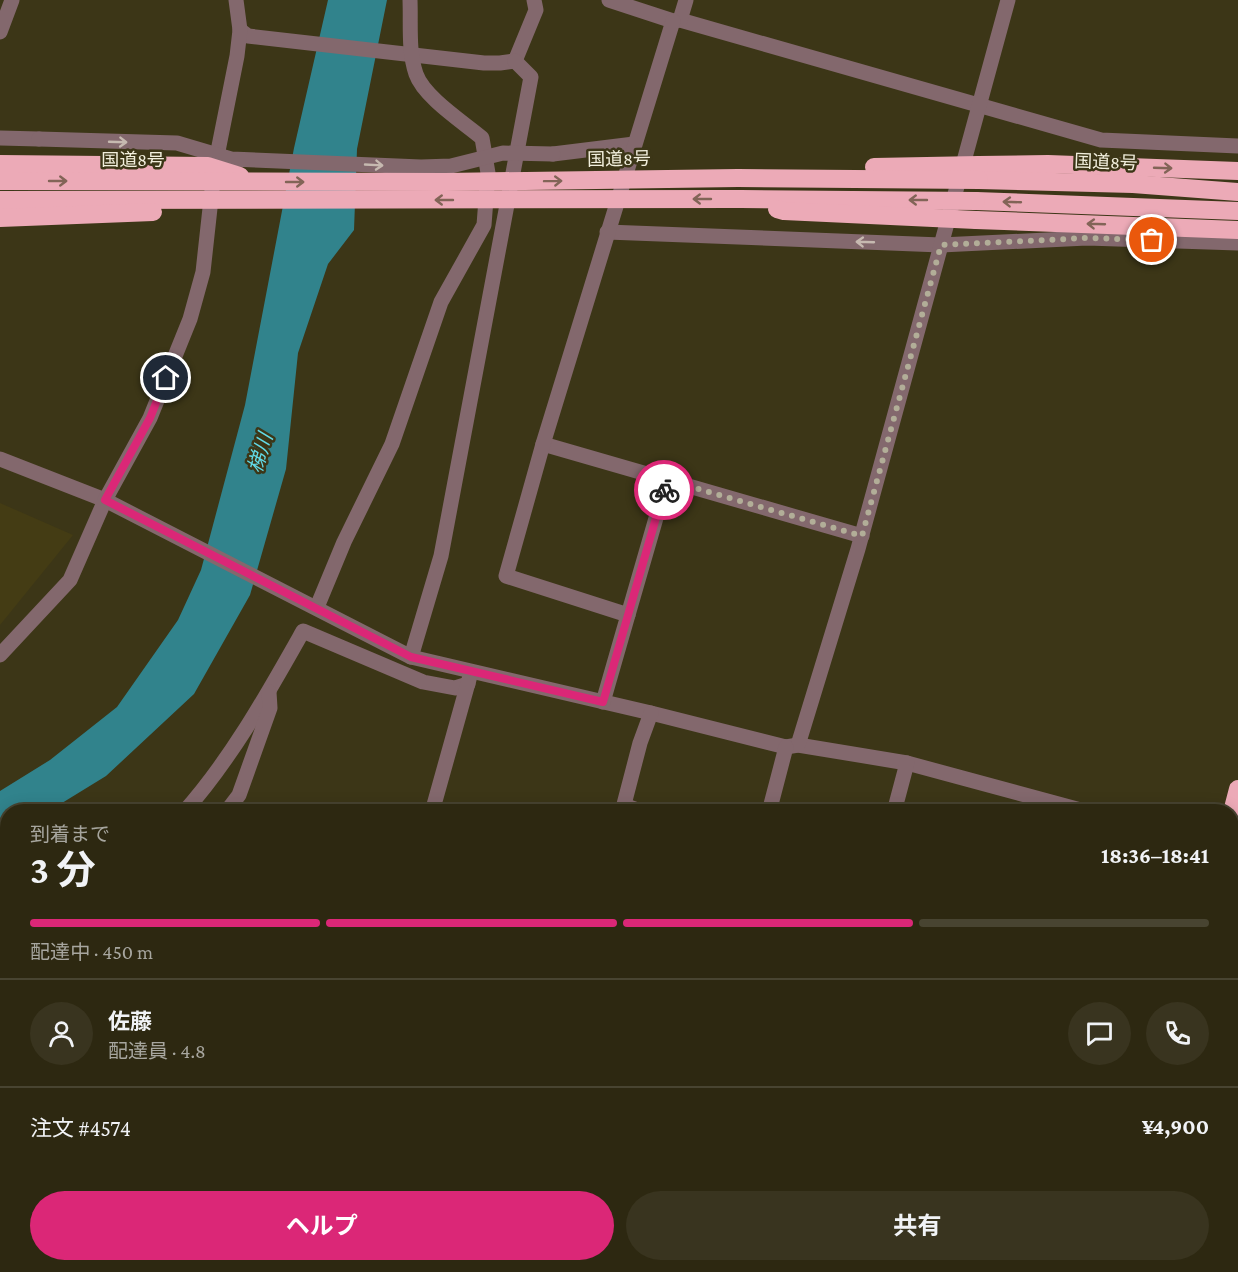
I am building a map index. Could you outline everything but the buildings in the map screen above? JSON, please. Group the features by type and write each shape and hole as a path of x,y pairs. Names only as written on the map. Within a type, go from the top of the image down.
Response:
{"highway":[{"path":"0,164 208,166 260,182"},
{"path":"979,172 1047,164 1238,171"},
{"name":"国道8号","path":"0,181 445,182 979,172 1238,192"},
{"path":"741,199 784,211 1238,230"},
{"path":"0,200 976,201 1238,211"},
{"path":"0,218 137,213 268,201"},
{"path":"1234,804 1238,789"}],"street":[{"path":"0,32 12,0"},
{"path":"311,605 392,444 441,302 484,225 489,173 482,138 436,101 416,76 408,53 410,0"},
{"path":"515,61 536,10 534,0"},
{"path":"609,0 1101,140 1238,146"},
{"path":"628,615 506,576 543,444 634,144 676,20 686,0"},
{"path":"771,804 862,536 1008,0"},
{"path":"0,655 69,580 150,418 190,319 203,272 214,173 241,16 408,53 484,63 515,61"},
{"path":"411,657 441,556 531,78 515,61"},
{"path":"0,138 177,143 231,159 421,167 451,166 503,153 553,154 634,144"},
{"path":"608,232 941,245 1087,238 1238,243"},
{"path":"543,444 862,536"},
{"path":"0,459 109,503 411,657 469,677 603,702 792,746 907,763 1058,804"},
{"path":"603,702 667,480"},
{"path":"190,804 233,747 269,692 303,631 423,682 455,688 469,677"},
{"path":"434,804 469,677"},
{"path":"232,804 239,795 267,719 270,708 269,692"},
{"path":"624,804 651,713"},
{"path":"896,804 907,763"}],"shaded area":[{"path":"0,503 73,535 0,625"}],"water":[{"name":"梯川","path":"328,0 387,0 357,149 354,230 328,264 298,353 286,469 250,595 194,694 106,776 60,804 0,804 0,791 50,760 117,707 178,620 201,570 245,405 294,148"}],"way so far":[{"path":"664,490 667,480 862,536 941,245 1087,238 1152,240"}],"route":[{"path":"166,378 150,418 105,500 411,657 603,702 664,490"}]}
